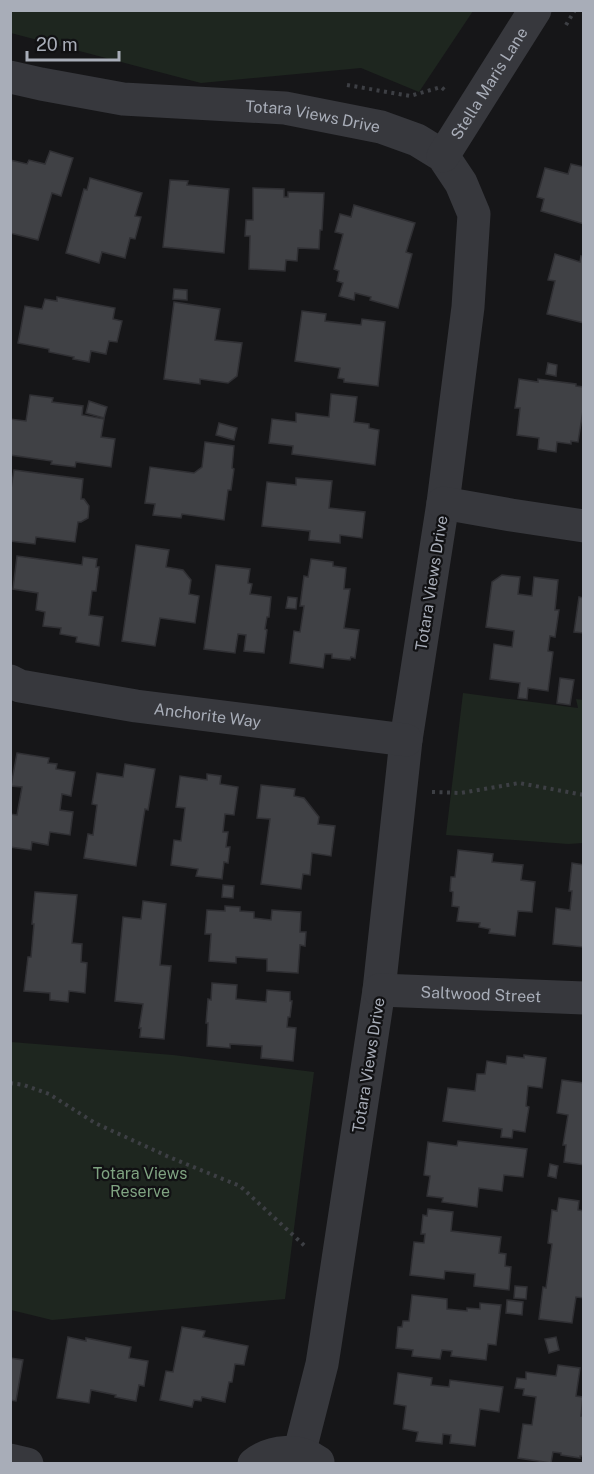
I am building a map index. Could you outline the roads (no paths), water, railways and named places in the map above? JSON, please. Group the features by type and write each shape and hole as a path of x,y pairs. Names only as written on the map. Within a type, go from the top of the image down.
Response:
{"street":[{"name":"Stella Maris Lane","path":"443,156 535,10"},
{"name":"Totara Views Drive","path":"10,77 123,99 285,108 381,127 417,140 443,156 461,183 474,214 468,307 443,503 406,741 379,990 309,1459"},
{"path":"443,503 584,526"},
{"name":"Anchorite Way","path":"10,681 20,686 136,706 406,741"},
{"name":"Saltwood Street","path":"379,990 584,998"},
{"path":"254,1464 261,1458 279,1452 309,1459"},
{"path":"10,1460 27,1464"}],"park label":[{"name":"Totara Views Reserve","path":"140,1182"}]}
